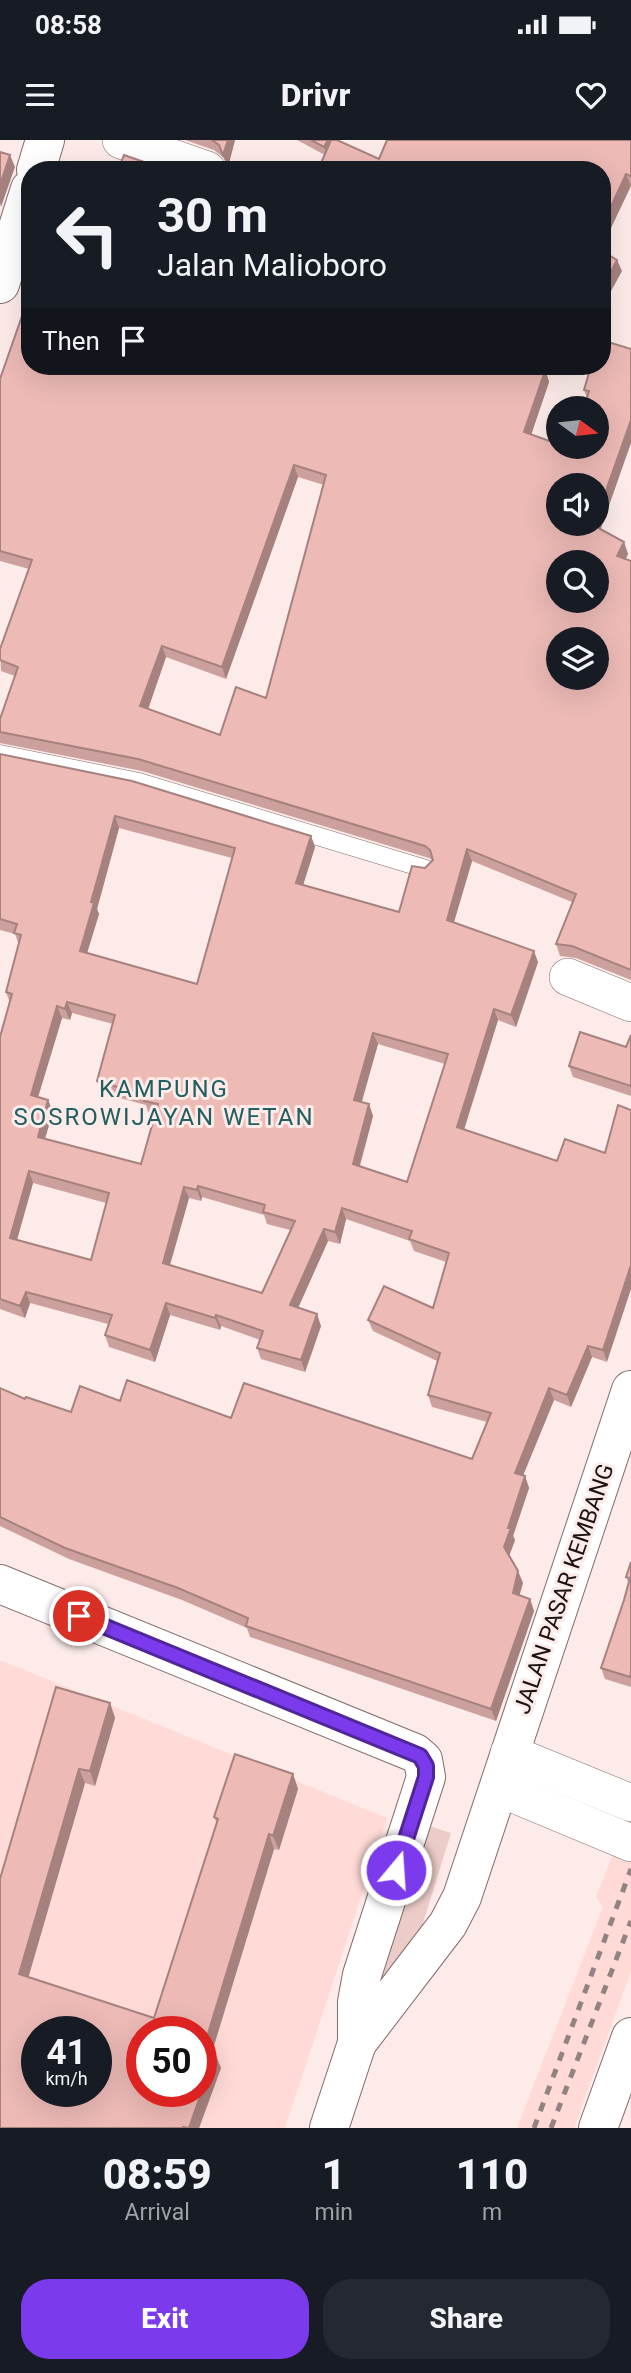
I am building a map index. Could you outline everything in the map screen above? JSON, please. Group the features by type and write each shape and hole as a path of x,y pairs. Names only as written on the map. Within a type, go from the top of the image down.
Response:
{"main road":[{"path":"39,161 45,140"},
{"path":"0,284 21,218"},
{"name":"JALAN PASAR KEMBANG","path":"357,2043 456,1912 631,1390"},
{"path":"0,1584 415,1753 424,1760 426,1777 362,1975 357,2002 357,2043 329,2128"},
{"path":"598,2128 631,2037"}],"street":[{"path":"121,140 181,161"},
{"path":"568,977 631,1003"},
{"path":"504,1770 631,1803"},
{"path":"504,1770 631,1843"}],"lane":[{"path":"0,754 139,782 426,869"}],"shaded area":[{"path":"0,1660 387,1818 285,2128 0,2128"},
{"path":"631,1810 631,1971 574,2128 517,2128 603,1907 596,1897"},
{"path":"429,1826 451,1833 418,1939 381,1983"}],"building":[{"path":"212,140 228,140 223,155 219,145"},
{"path":"311,140 328,140 324,147"},
{"path":"331,140 337,140 379,159 387,140 631,140 631,176 626,174 611,206 611,161 322,161"},
{"path":"0,152 10,155 0,185"},
{"path":"124,155 141,161 122,161"},
{"path":"611,256 617,260 611,272"},
{"path":"21,319 21,375 544,375 524,432 546,440 546,459 609,459 609,396 588,396 589,391 584,390 588,375 611,375 611,343 631,349 631,420 609,482 609,473 546,473 546,536 609,536 609,534 624,542 617,556 631,561 631,970 572,946 556,944 576,894 467,849 447,920 534,951 511,1015 494,1009 457,1127 557,1161 565,1139 605,1153 618,1105 631,1110 631,1265 603,1350 588,1346 567,1395 549,1388 515,1473 525,1476 504,1547 518,1571 513,1593 530,1599 491,1709 246,1626 248,1618 178,1588 65,1548 0,1517 0,1388 25,1399 26,1397 71,1412 80,1386 120,1401 127,1380 231,1418 244,1383 472,1459 491,1413 428,1395 440,1353 368,1320 384,1286 433,1308 449,1253 409,1239 412,1231 342,1208 335,1232 324,1229 290,1305 317,1314 301,1360 257,1348 263,1331 216,1315 215,1318 166,1303 150,1350 105,1335 112,1315 26,1292 20,1306 0,1299 0,1037 12,994 6,992 21,935 14,933 17,924 0,919 0,754 132,781 311,836 296,883 399,912 412,866 425,868 433,860 430,850 425,846 138,759 0,732 0,719 18,667 0,660 0,649 32,560 0,551 0,379","holes":["294,465 326,475 266,698 236,687 220,735 140,706 162,646 222,667","115,816 235,848 197,984 80,951","67,1002 115,1015 97,1081 146,1095 144,1101 158,1104 141,1164 38,1137 48,1100 31,1095 57,1006 65,1009","373,1033 448,1054 407,1182 353,1164 369,1104 354,1100","29,1171 109,1193 91,1260 10,1238","198,1186 265,1205 263,1212 295,1221 262,1293 163,1263 184,1187 197,1190"]},
{"path":"580,1032 626,1047 631,1035 631,1086 569,1066"},
{"path":"631,1562 630,1677 601,1668 624,1600 630,1578 626,1577"},
{"path":"56,1687 110,1703 90,1771 79,1769 19,1974 148,2016 126,2016 126,2107 196,2107 189,2128 0,2128 0,1879"},
{"path":"235,1754 293,1774 273,1836 269,1834 213,2016 155,2016 218,1819 214,1817"}],"railway":[{"path":"534,2128 631,1869"},
{"path":"551,2128 631,1921"}],"district":[{"name":"KAMPUNG SOSROWIJAYAN WETAN","path":"164,1103"}],"route":[{"path":"79,1616 420,1756 426,1766 426,1777 396,1870"}]}
